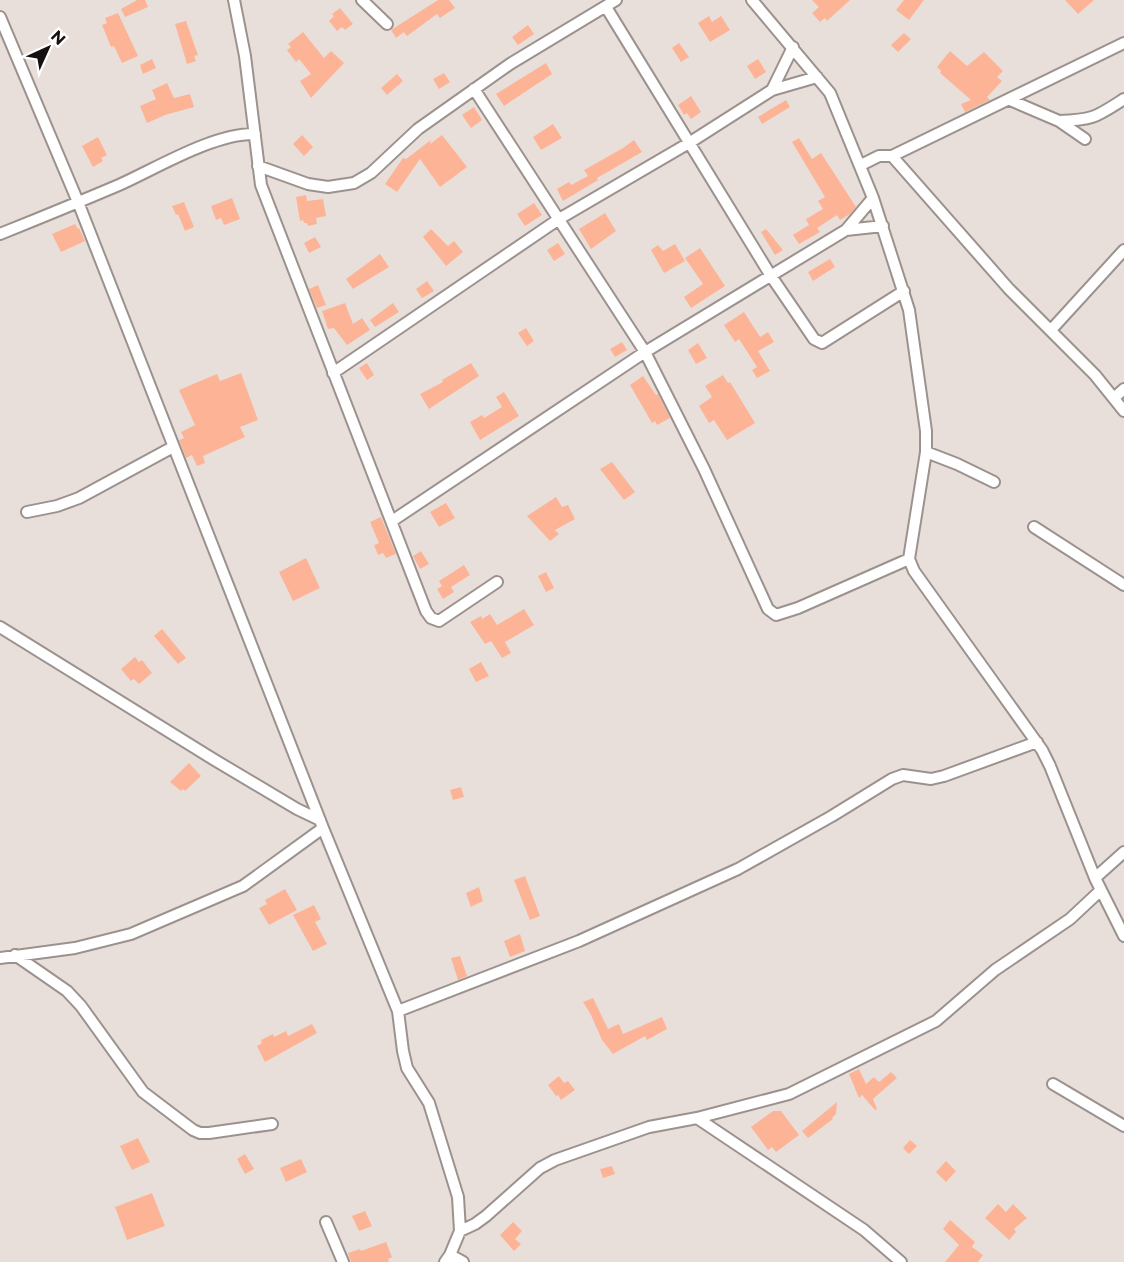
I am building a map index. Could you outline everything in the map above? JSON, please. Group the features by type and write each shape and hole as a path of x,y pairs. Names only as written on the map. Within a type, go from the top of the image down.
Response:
{"street":[{"path":"234,0 245,56 261,185 426,611 434,620 439,621 497,582"},
{"path":"362,0 387,24"},
{"path":"258,166 308,184 328,187 354,183 371,173 418,129 474,89 510,64 616,0"},
{"path":"753,0 830,93 861,165 904,291 909,310 923,409 926,452 909,559 914,571 1037,742 1050,766 1095,878 1124,936"},
{"path":"606,7 771,276 818,343 822,343 904,291"},
{"path":"0,17 78,202 321,824 398,1011 407,1068 429,1103 458,1197 460,1232 448,1259 463,1262"},
{"path":"861,165 879,156 892,156 1124,43"},
{"path":"772,90 793,47"},
{"path":"333,373 559,219 689,143 772,90 817,78"},
{"path":"474,89 645,352 704,469 768,609 776,615 798,608 909,559"},
{"path":"1059,121 1084,120 1099,116 1124,99"},
{"path":"1010,100 1059,121 1085,139"},
{"path":"0,234 209,143 239,134 255,134"},
{"path":"892,156 1009,289 1095,375 1124,411"},
{"path":"392,522 645,352 846,230 873,198"},
{"path":"846,230 883,226"},
{"path":"1051,330 1124,250"},
{"path":"1114,398 1124,389"},
{"path":"27,512 57,506 79,498 173,447"},
{"path":"926,452 994,482"},
{"path":"1034,527 1124,585"},
{"path":"0,627 321,824"},
{"path":"398,1011 579,941 738,869 892,779 903,775 931,779 944,776 1037,742"},
{"path":"0,958 75,948 120,937 173,917 243,886 321,824"},
{"path":"1095,878 1124,852"},
{"path":"460,1232 486,1216 540,1168 555,1160 649,1127 698,1118 789,1094 936,1021 995,970 1064,924 1101,890"},
{"path":"15,955 67,991 81,1006 143,1092 193,1130 209,1133 272,1124"},
{"path":"1053,1084 1124,1126"},
{"path":"698,1118 864,1230 901,1262"},
{"path":"326,1222 343,1262"}],"building":[{"path":"137,0 145,0 148,7 125,17 121,9"},
{"path":"438,0 449,0 455,8 440,18 437,14 407,36 404,32 396,38 391,30"},
{"path":"812,0 850,0 827,21 825,18 820,22 812,13 819,7"},
{"path":"904,0 924,0 909,20 896,10"},
{"path":"1065,0 1094,0 1078,14"},
{"path":"340,8 353,24 345,30 342,27 337,31 329,21 334,16 332,14"},
{"path":"118,13 138,56 122,63 114,46 111,47 102,25 107,23 105,18"},
{"path":"709,16 712,22 721,16 730,30 710,42 698,23"},
{"path":"186,21 198,55 194,56 196,61 187,64 175,24"},
{"path":"528,25 534,34 518,45 512,37"},
{"path":"303,32 324,58 331,51 344,63 311,98 300,81 311,74 299,59 296,62 287,50 291,47 288,44"},
{"path":"904,33 911,39 898,52 891,45"},
{"path":"679,43 689,57 681,62 672,48"},
{"path":"950,51 967,66 984,52 1003,71 997,77 1002,81 987,97 990,100 965,112 961,104 971,100 940,73 937,67"},
{"path":"152,59 156,68 143,74 140,65"},
{"path":"758,59 766,72 755,79 747,66"},
{"path":"546,63 552,74 504,106 496,94"},
{"path":"444,73 450,82 439,89 433,79"},
{"path":"397,74 403,81 387,95 381,88"},
{"path":"167,83 174,98 190,94 194,107 147,123 140,106 156,99 152,90"},
{"path":"691,96 701,112 691,119 687,113 684,115 678,105"},
{"path":"786,100 790,107 762,124 758,117"},
{"path":"474,107 482,120 471,128 462,115"},
{"path":"553,124 562,138 541,150 533,137"},
{"path":"302,135 313,147 304,156 293,144"},
{"path":"442,135 467,167 440,187 420,159 397,192 385,184 403,158 406,159 431,140 430,144"},
{"path":"98,137 107,155 101,158 103,161 93,167 82,146"},
{"path":"799,138 812,159 821,153 856,207 840,220 837,215 817,228 820,232 799,244 793,235 809,225 806,219 823,209 818,201 825,197 792,142"},
{"path":"634,140 642,152 563,201 557,189 569,182 571,185 588,176 584,170"},
{"path":"306,195 307,201 323,199 326,216 316,218 317,224 308,226 303,220 300,221 296,197"},
{"path":"232,198 240,219 224,225 221,218 216,220 211,206"},
{"path":"184,202 194,227 185,231 172,206"},
{"path":"534,203 542,215 525,226 517,214"},
{"path":"605,213 616,231 591,249 579,229"},
{"path":"75,224 85,241 61,252 52,234"},
{"path":"431,229 448,246 454,241 463,252 446,266 423,237"},
{"path":"766,229 783,250 775,255 761,232"},
{"path":"315,237 321,247 309,253 304,243"},
{"path":"558,243 565,254 554,261 547,250"},
{"path":"675,244 685,261 664,273 651,250 658,245 663,251"},
{"path":"700,248 725,286 691,308 684,297 703,284 685,258"},
{"path":"380,254 389,267 353,289 346,279"},
{"path":"830,259 835,267 813,281 808,272"},
{"path":"427,281 434,291 422,298 416,289"},
{"path":"318,285 326,305 317,308 309,289"},
{"path":"345,303 353,324 362,318 370,330 347,345 334,328 328,329 322,311"},
{"path":"393,303 399,312 375,327 370,320"},
{"path":"744,312 760,337 768,332 774,342 758,351 770,371 757,378 752,370 757,367 739,339 735,342 724,325"},
{"path":"526,328 534,341 527,346 518,333"},
{"path":"622,342 627,350 615,357 610,349"},
{"path":"698,343 707,358 696,364 688,350"},
{"path":"367,363 374,375 367,380 359,368"},
{"path":"471,363 479,376 429,409 420,394"},
{"path":"241,373 258,420 240,427 245,437 203,456 205,463 197,466 192,455 186,458 179,440 184,438 181,432 195,425 179,390 217,374 220,381"},
{"path":"723,375 728,383 730,382 755,423 727,440 714,420 709,423 699,406 712,397 705,386"},
{"path":"643,376 656,395 658,394 670,418 657,425 655,421 652,423 630,385"},
{"path":"504,392 519,416 480,440 470,422 482,415 484,418 502,407 496,397"},
{"path":"612,462 635,492 624,500 600,469"},
{"path":"556,497 562,507 568,505 575,519 555,530 559,534 550,541 527,516"},
{"path":"446,503 455,518 439,527 430,512"},
{"path":"381,517 396,554 386,558 383,553 378,555 374,545 379,543 370,522"},
{"path":"421,551 429,564 420,569 413,556"},
{"path":"306,558 320,588 293,601 279,572"},
{"path":"464,565 470,575 451,587 454,592 443,599 437,589 442,586 439,581"},
{"path":"546,572 554,588 546,592 538,576"},
{"path":"524,609 534,625 505,642 511,653 502,658 491,641 485,644 470,622 490,614 497,625"},
{"path":"162,629 186,658 178,664 154,636"},
{"path":"135,657 139,662 142,660 152,673 139,684 134,679 131,681 121,669"},
{"path":"481,662 489,676 476,682 469,669"},
{"path":"189,763 201,776 185,791 183,789 181,791 170,782"},
{"path":"461,787 464,797 453,800 450,790"},
{"path":"525,876 540,916 530,920 514,880"},
{"path":"479,887 483,901 471,907 466,893"},
{"path":"285,889 297,910 269,925 259,908 267,904 265,900"},
{"path":"314,905 321,919 315,922 327,944 313,951 293,915"},
{"path":"520,934 525,951 510,957 504,941"},
{"path":"460,956 467,976 458,980 451,958"},
{"path":"593,998 608,1029 619,1024 623,1034 662,1017 667,1029 647,1040 645,1036 613,1054 602,1040 583,1002"},
{"path":"312,1024 317,1033 265,1062 257,1046 262,1043 261,1040 286,1031 288,1036"},
{"path":"859,1069 866,1084 874,1077 879,1082 891,1072 897,1078 873,1099 877,1109 875,1110 862,1095 859,1098 849,1074"},
{"path":"559,1076 564,1083 568,1081 575,1090 561,1100 548,1085"},
{"path":"837,1102 833,1119 808,1138 802,1131"},
{"path":"773,1111 781,1111 799,1135 776,1152 772,1147 768,1150 751,1127"},
{"path":"138,1138 150,1162 132,1170 120,1146"},
{"path":"910,1140 917,1146 909,1154 903,1148"},
{"path":"245,1154 254,1169 245,1174 237,1159"},
{"path":"301,1159 307,1172 286,1182 280,1168"},
{"path":"946,1161 956,1171 946,1182 936,1172"},
{"path":"612,1166 615,1174 603,1178 600,1169"},
{"path":"152,1193 165,1226 127,1240 115,1207"},
{"path":"998,1204 1006,1212 1013,1204 1027,1218 1014,1229 1016,1232 1009,1240 985,1218"},
{"path":"365,1211 372,1226 359,1231 352,1216"},
{"path":"950,1220 975,1242 972,1247 983,1255 978,1262 945,1262 959,1245 943,1229"},
{"path":"513,1222 522,1231 515,1239 521,1244 514,1251 500,1235"},
{"path":"386,1242 392,1257 388,1259 389,1262 351,1262 348,1253"}]}
